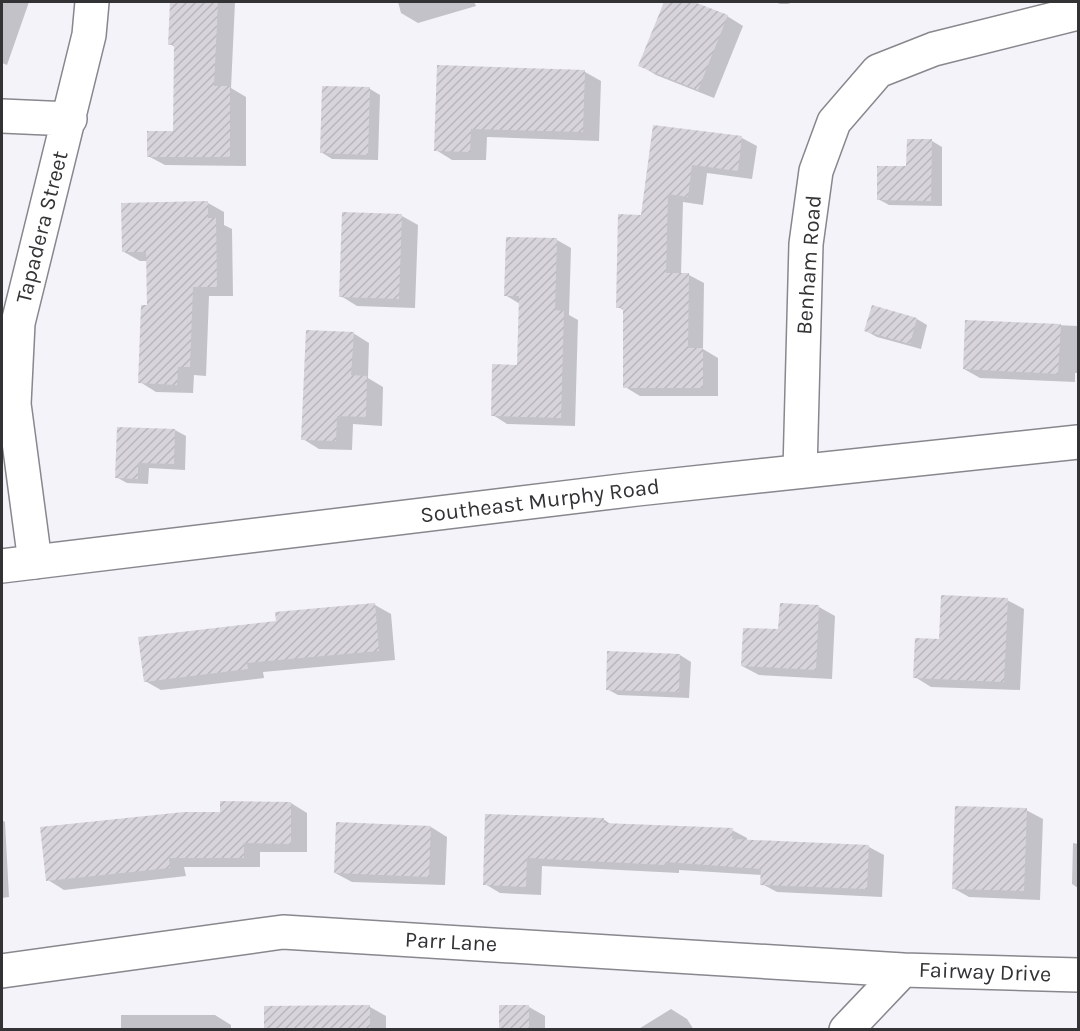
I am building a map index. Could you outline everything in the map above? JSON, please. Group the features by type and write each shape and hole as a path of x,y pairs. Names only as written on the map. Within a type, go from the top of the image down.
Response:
{"street":[{"name":"Tapadera Street","path":"35,562 14,404 18,323 70,119 89,35 92,2"},
{"name":"Benham Road","path":"800,471 806,244 816,171 834,122 878,71 934,49 1078,13"},
{"path":"2,116 70,119"},
{"name":"Southeast Murphy Road","path":"2,566 637,489 1078,442"},
{"name":"Parr Lane","path":"2,971 283,932 903,970"},
{"name":"Fairway Drive","path":"846,1029 903,970 1078,975"}],"building":[{"path":"170,2 218,2 214,86 230,86 230,157 147,157 147,131 173,131 174,45 168,45"},
{"path":"664,2 694,2 728,15 698,90 638,66"},
{"path":"437,65 585,70 583,132 471,129 470,152 434,151"},
{"path":"322,86 370,87 368,155 320,153"},
{"path":"653,125 742,136 738,171 692,165 688,197 668,194 666,273 689,273 688,348 703,348 703,388 623,388 623,308 616,308 618,214 641,215"},
{"path":"907,139 932,139 931,201 877,200 877,166 906,166"},
{"path":"208,201 208,218 216,218 217,287 193,287 190,367 178,367 177,385 138,383 141,305 147,305 146,252 122,252 121,203"},
{"path":"342,212 402,214 399,299 339,297"},
{"path":"506,237 557,238 555,310 564,311 561,418 491,416 492,364 517,365 519,296 504,296"},
{"path":"872,305 917,318 910,344 864,331"},
{"path":"965,320 1061,324 1058,374 963,369"},
{"path":"306,330 354,332 351,375 367,376 366,417 337,416 336,441 301,440"},
{"path":"117,427 175,429 174,464 138,463 138,479 115,478"},
{"path":"941,595 1008,598 1004,682 913,678 915,638 939,639"},
{"path":"375,603 379,651 247,663 248,669 144,682 138,637 276,621 275,612"},
{"path":"780,603 819,605 816,670 741,666 743,628 778,629"},
{"path":"607,651 680,654 679,692 606,690"},
{"path":"220,801 291,802 291,844 244,843 244,858 169,858 170,868 46,881 40,827 184,812 220,812"},
{"path":"955,806 1027,808 1024,891 952,889"},
{"path":"485,814 604,818 603,823 733,828 732,839 869,845 867,889 760,885 761,869 665,862 665,865 527,858 526,887 483,885"},
{"path":"336,822 431,826 429,877 334,873"},
{"path":"370,1005 370,1029 264,1029 264,1006"},
{"path":"499,1005 529,1005 529,1029 499,1029"}]}
